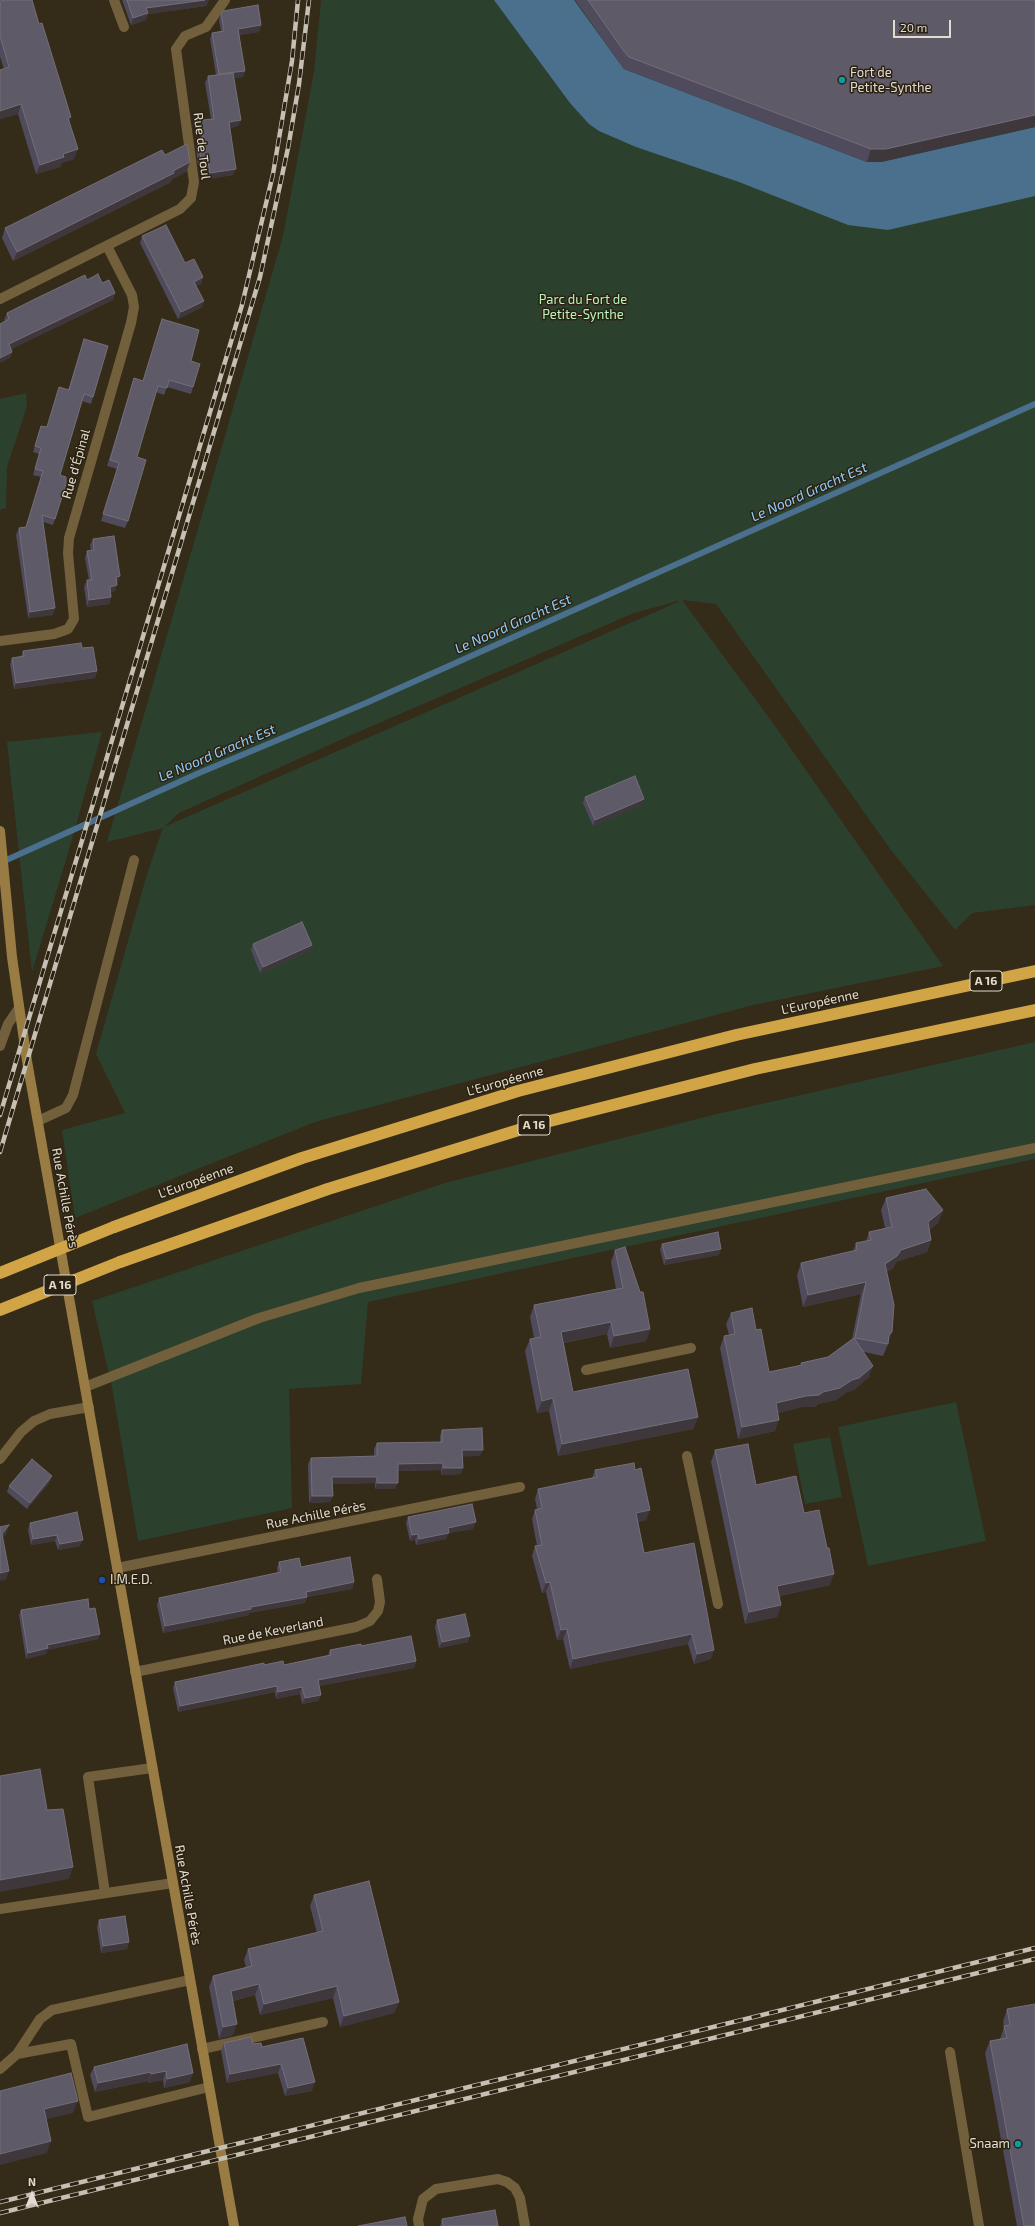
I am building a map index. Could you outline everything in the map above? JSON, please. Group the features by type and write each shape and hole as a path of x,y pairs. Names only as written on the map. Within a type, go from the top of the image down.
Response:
{"highway":[{"name":"L'Européenne","path":"0,1273 114,1227 302,1158 518,1091 736,1035 944,989 1031,972"},
{"name":"A 16","path":"0,1310 120,1262 328,1189 538,1124 755,1069 1035,1010"}],"street":[{"path":"114,0 124,27"},
{"name":"Rue de Toul","path":"0,299 180,209 191,198 194,182 176,49 185,36 206,27 225,0"},
{"name":"Rue d'Épinal","path":"0,641 54,634 68,629 74,619 68,553 69,538 131,323 134,307 132,295 107,246"},
{"name":"Rue Achille Pérès","path":"0,834 12,957 19,1008 234,2226"},
{"path":"38,1121 66,1108 73,1095 134,860"},
{"path":"0,1046 8,1024 19,1008"},
{"path":"85,1387 259,1318 359,1288 1035,1148"},
{"path":"586,1370 691,1348"},
{"path":"0,1458 21,1432 34,1420 50,1414 89,1407"},
{"path":"687,1456 718,1604"},
{"name":"Rue Achille Pérès","path":"117,1568 520,1487"},
{"name":"Rue de Keverland","path":"136,1672 356,1627 370,1621 378,1610 380,1602 377,1579"},
{"path":"105,1894 88,1777 152,1768"},
{"path":"0,1909 173,1884"},
{"path":"0,2069 17,2054 40,2019 52,2010 190,1980"},
{"path":"202,2049 323,2022"},
{"path":"17,2054 71,2044 88,2117 209,2087"},
{"path":"950,2052 979,2226"},
{"path":"419,2226 418,2220 423,2199 436,2189 498,2179 507,2182 515,2188 520,2198 525,2226"}],"green space":[{"name":"Parc du Fort de Petite-Synthe","path":"321,0 1035,0 1035,905 972,913 955,930 891,850 716,604 682,600 775,726 943,966 753,1005 315,1122 75,1218 62,1130 125,1113 96,1054 147,874 163,828 107,842 283,236 314,72","holes":["678,602 164,827 179,813 349,736 634,613"]},
{"path":"26,393 27,406 7,467 6,508 0,510 0,399"},
{"path":"102,732 71,843 32,972 7,742"},
{"path":"1035,1042 1035,1159 368,1302 361,1384 289,1389 292,1508 138,1541 112,1387 92,1301 445,1183 717,1114"},
{"path":"956,1402 986,1541 868,1566 838,1427"},
{"path":"830,1437 842,1497 805,1504 793,1444"}],"water":[{"path":"494,0 574,0 624,69 867,162 881,162 1035,127 1035,196 888,230 848,225 739,182 636,147 599,131 589,124 570,103"}],"building":[{"path":"32,0 39,24 42,23 71,117 68,118 78,149 63,154 64,157 40,165 21,104 0,111 0,70 9,67 0,36 0,1"},
{"path":"127,0 205,0 146,8 148,13 133,18"},
{"name":"Fort de Petite-Synthe","path":"588,0 1035,0 1035,115 886,149 871,149 629,57"},
{"path":"258,5 261,25 238,29 245,71 219,74 212,33 224,31 221,13 223,11"},
{"path":"233,73 241,120 229,122 236,169 210,173 207,155 201,159 198,141 203,139 202,120 214,119 208,76"},
{"path":"187,144 190,162 173,171 174,173 17,252 5,228 162,150 165,155"},
{"path":"166,225 185,263 194,259 203,277 194,282 204,301 181,312 142,236"},
{"path":"98,274 102,283 109,280 115,293 9,344 12,352 0,358 0,324 9,319 7,313 85,275 87,280"},
{"path":"162,319 199,330 191,361 200,364 193,387 169,380 167,388 158,386 137,457 146,460 128,521 103,514 119,463 110,460 134,378 143,381"},
{"path":"84,339 108,346 93,397 84,394 60,475 66,477 66,484 55,519 42,515 55,608 30,612 19,528 26,527 43,471 35,469 41,448 35,446 41,426 47,427 59,387 69,390"},
{"path":"114,536 120,576 116,577 117,585 110,587 111,597 89,600 87,580 92,580 87,551 94,550 93,539"},
{"path":"81,643 82,648 93,647 97,671 16,683 12,658 24,656 23,651"},
{"path":"635,776 644,799 595,820 585,797"},
{"path":"302,922 312,945 263,967 253,944"},
{"path":"926,1189 943,1210 928,1222 931,1240 901,1250 897,1256 885,1264 894,1305 892,1332 889,1335 888,1344 855,1338 866,1282 808,1295 801,1263 857,1250 856,1243 871,1240 869,1232 892,1227 886,1198"},
{"path":"718,1232 721,1249 666,1259 662,1244"},
{"path":"625,1247 640,1292 643,1292 650,1329 614,1336 611,1322 561,1332 573,1392 688,1369 698,1417 562,1444 553,1398 542,1401 530,1339 541,1337 534,1305 623,1288 615,1250"},
{"path":"752,1308 756,1330 761,1329 769,1372 802,1365 801,1363 828,1357 854,1338 873,1366 859,1378 852,1380 840,1388 823,1392 819,1395 806,1396 776,1403 779,1420 742,1427 724,1336 735,1334 731,1313"},
{"path":"482,1428 483,1450 462,1450 463,1468 443,1468 443,1463 398,1464 398,1483 377,1483 377,1477 332,1477 333,1496 312,1496 311,1458 377,1456 377,1443 442,1442 442,1430"},
{"path":"748,1444 756,1485 796,1476 804,1513 819,1510 834,1574 777,1586 781,1605 749,1612 715,1450"},
{"path":"32,1459 52,1476 30,1503 9,1486"},
{"path":"634,1463 635,1470 641,1468 650,1510 636,1513 644,1553 694,1543 714,1650 697,1654 692,1634 573,1659 567,1629 561,1630 550,1582 546,1583 535,1546 542,1545 535,1510 542,1508 538,1489 597,1477 595,1470"},
{"path":"472,1504 476,1522 448,1528 449,1533 419,1539 418,1534 412,1535 408,1517"},
{"path":"77,1512 83,1540 60,1544 57,1535 33,1539 30,1523"},
{"path":"9,1525 2,1534 9,1571 0,1573 0,1527"},
{"path":"350,1557 354,1582 306,1592 307,1597 251,1607 251,1609 165,1626 159,1598 281,1572 279,1562 299,1558 301,1567"},
{"path":"88,1599 89,1609 95,1608 100,1634 47,1645 48,1648 28,1653 21,1610"},
{"path":"465,1614 470,1636 442,1642 437,1620"},
{"path":"411,1636 416,1661 318,1680 321,1695 305,1698 302,1687 278,1692 277,1686 180,1706 175,1682 264,1663 264,1665 283,1661 284,1665 331,1655 330,1650 361,1644 361,1646"},
{"path":"40,1769 47,1810 63,1809 73,1867 0,1880 0,1776"},
{"path":"369,1881 399,2002 344,2016 337,1986 264,2004 259,1984 231,1991 237,2024 223,2027 213,1976 252,1966 248,1949 323,1931 314,1895"},
{"path":"125,1916 129,1942 103,1946 99,1920"},
{"name":"Snaam","path":"1035,2004 1035,2226 1024,2226 990,2041 1007,2038 1004,2026 1010,2025 1007,2009"},
{"path":"251,2037 253,2044 261,2043 262,2047 303,2038 315,2082 288,2088 281,2064 230,2074 224,2043"},
{"path":"187,2044 193,2073 167,2079 166,2071 151,2074 151,2072 98,2083 94,2067"},
{"path":"71,2073 78,2101 44,2109 51,2141 0,2154 0,2091"},
{"path":"495,2210 498,2226 443,2226 442,2219"},
{"path":"405,2217 407,2226 358,2226"}],"waterway":[{"name":"Le Noord Gracht Est","path":"2,862 199,773 366,703 1035,404"}],"railway":[{"path":"0,1115 242,305 273,174 292,61 298,0"},
{"path":"0,1152 260,277 288,148 299,84 309,0"},
{"path":"0,2202 1035,1948"},
{"path":"0,2213 1035,1959"}],"place":[{"name":"Fort de Petite-Synthe","path":"842,80"},
{"name":"I.M.E.D.","path":"102,1580"},
{"name":"Snaam","path":"1018,2144"}]}
